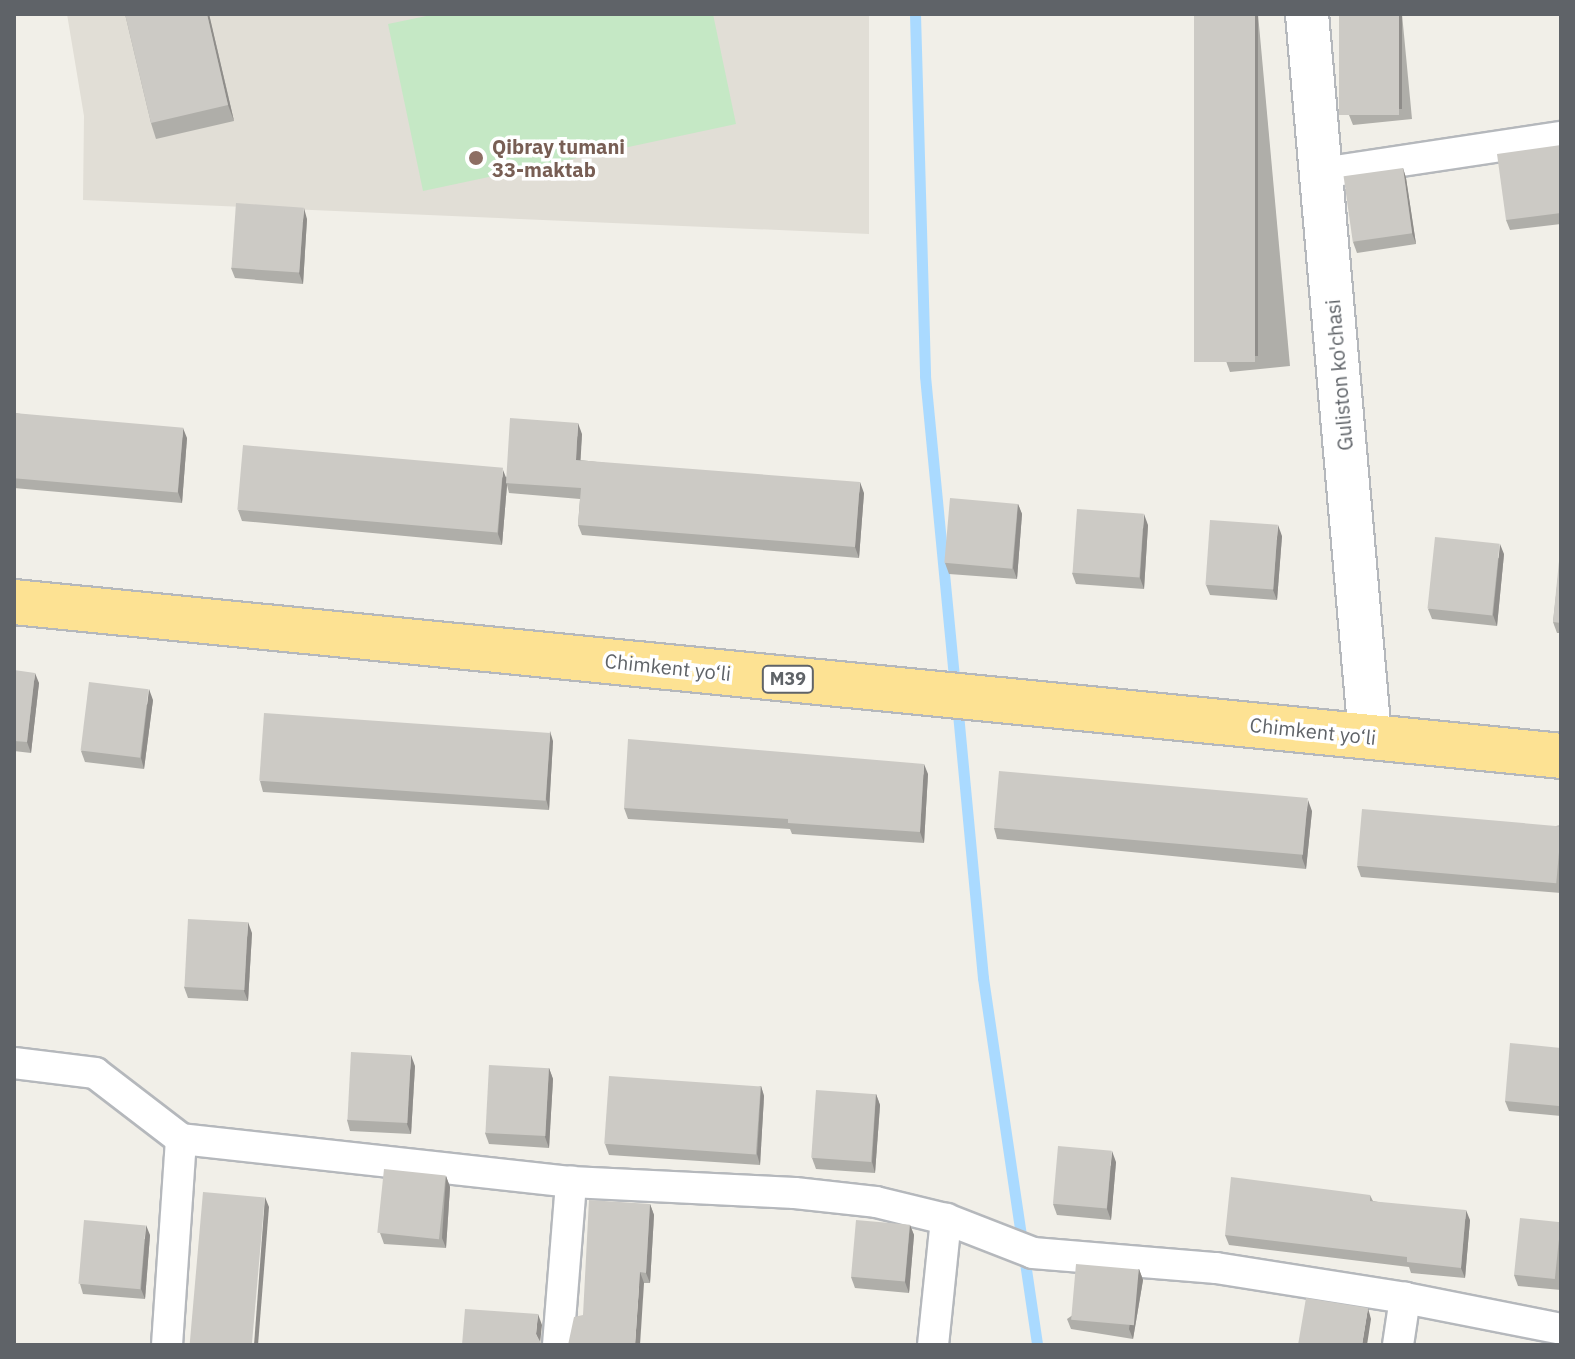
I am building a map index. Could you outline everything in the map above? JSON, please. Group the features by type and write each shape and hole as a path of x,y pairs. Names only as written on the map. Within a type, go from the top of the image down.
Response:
{"highway":[{"name":"Chimkent yo‘li","path":"14,602 1561,756"}],"main road":[{"name":"Guliston ko'chasi","path":"1307,14 1370,737"}],"street":[{"path":"1322,173 1561,137"},
{"path":"14,1063 95,1073 181,1139 571,1182 795,1193 876,1202 946,1219 1033,1253 1216,1268 1405,1298 1561,1329"},
{"path":"167,1345 181,1139"},
{"path":"558,1345 571,1182"},
{"path":"933,1345 946,1219"},
{"path":"1398,1345 1405,1298"}],"shaded area":[{"name":"Qibray tumani 33-maktab","path":"67,14 869,14 869,234 83,200 84,116"}],"green space":[{"path":"436,14 713,14 736,124 423,191 388,24"}],"building":[{"path":"125,14 207,14 228,105 151,123"},
{"path":"1194,14 1255,14 1255,362 1194,362"},
{"path":"1339,14 1399,14 1399,115 1339,115"},
{"path":"1561,145 1561,213 1506,220 1497,154"},
{"path":"1403,168 1412,233 1353,242 1344,176"},
{"path":"236,203 304,208 299,273 231,268"},
{"path":"14,413 183,428 178,493 14,478"},
{"path":"510,418 578,423 576,460 860,482 855,547 578,525 581,488 506,483"},
{"path":"243,445 503,468 497,533 237,510"},
{"path":"950,498 1018,504 1012,569 944,563"},
{"path":"1077,509 1144,514 1139,578 1073,573"},
{"path":"1210,520 1278,525 1273,590 1205,585"},
{"path":"1435,537 1500,544 1492,615 1427,609"},
{"path":"1561,551 1561,623 1553,622"},
{"path":"14,670 35,673 27,742 14,741"},
{"path":"89,682 149,689 140,758 81,750"},
{"path":"264,713 550,733 546,801 259,781"},
{"path":"628,739 924,764 920,832 624,808"},
{"path":"999,771 1308,798 1303,855 994,828"},
{"path":"1362,809 1561,826 1556,883 1357,866"},
{"path":"188,919 248,922 244,990 184,987"},
{"path":"1510,1043 1561,1048 1559,1106 1505,1101"},
{"path":"351,1052 411,1055 407,1123 347,1120"},
{"path":"489,1065 549,1068 545,1136 485,1133"},
{"path":"609,1076 761,1087 756,1154 604,1144"},
{"path":"816,1090 876,1094 871,1162 811,1158"},
{"path":"1058,1146 1112,1151 1107,1208 1053,1204"},
{"path":"384,1169 446,1175 439,1239 377,1233"},
{"path":"1231,1177 1370,1195 1370,1201 1466,1210 1461,1268 1407,1262 1407,1257 1225,1235"},
{"path":"203,1192 265,1197 252,1345 190,1344"},
{"path":"589,1200 650,1204 646,1273 640,1272 635,1345 568,1345 574,1317 583,1315"},
{"path":"1520,1218 1561,1222 1555,1279 1514,1275"},
{"path":"84,1220 146,1225 140,1289 78,1284"},
{"path":"856,1220 910,1225 905,1281 851,1277"},
{"path":"1076,1264 1139,1269 1134,1325 1071,1320"},
{"path":"1306,1298 1368,1308 1362,1345 1298,1345"},
{"path":"465,1309 538,1314 536,1334 542,1345 462,1345"}],"waterway":[{"path":"915,14 925,376 955,686"},
{"path":"957,703 983,978 1037,1345"}],"place":[{"name":"Qibray tumani 33-maktab","path":"476,158"}]}
